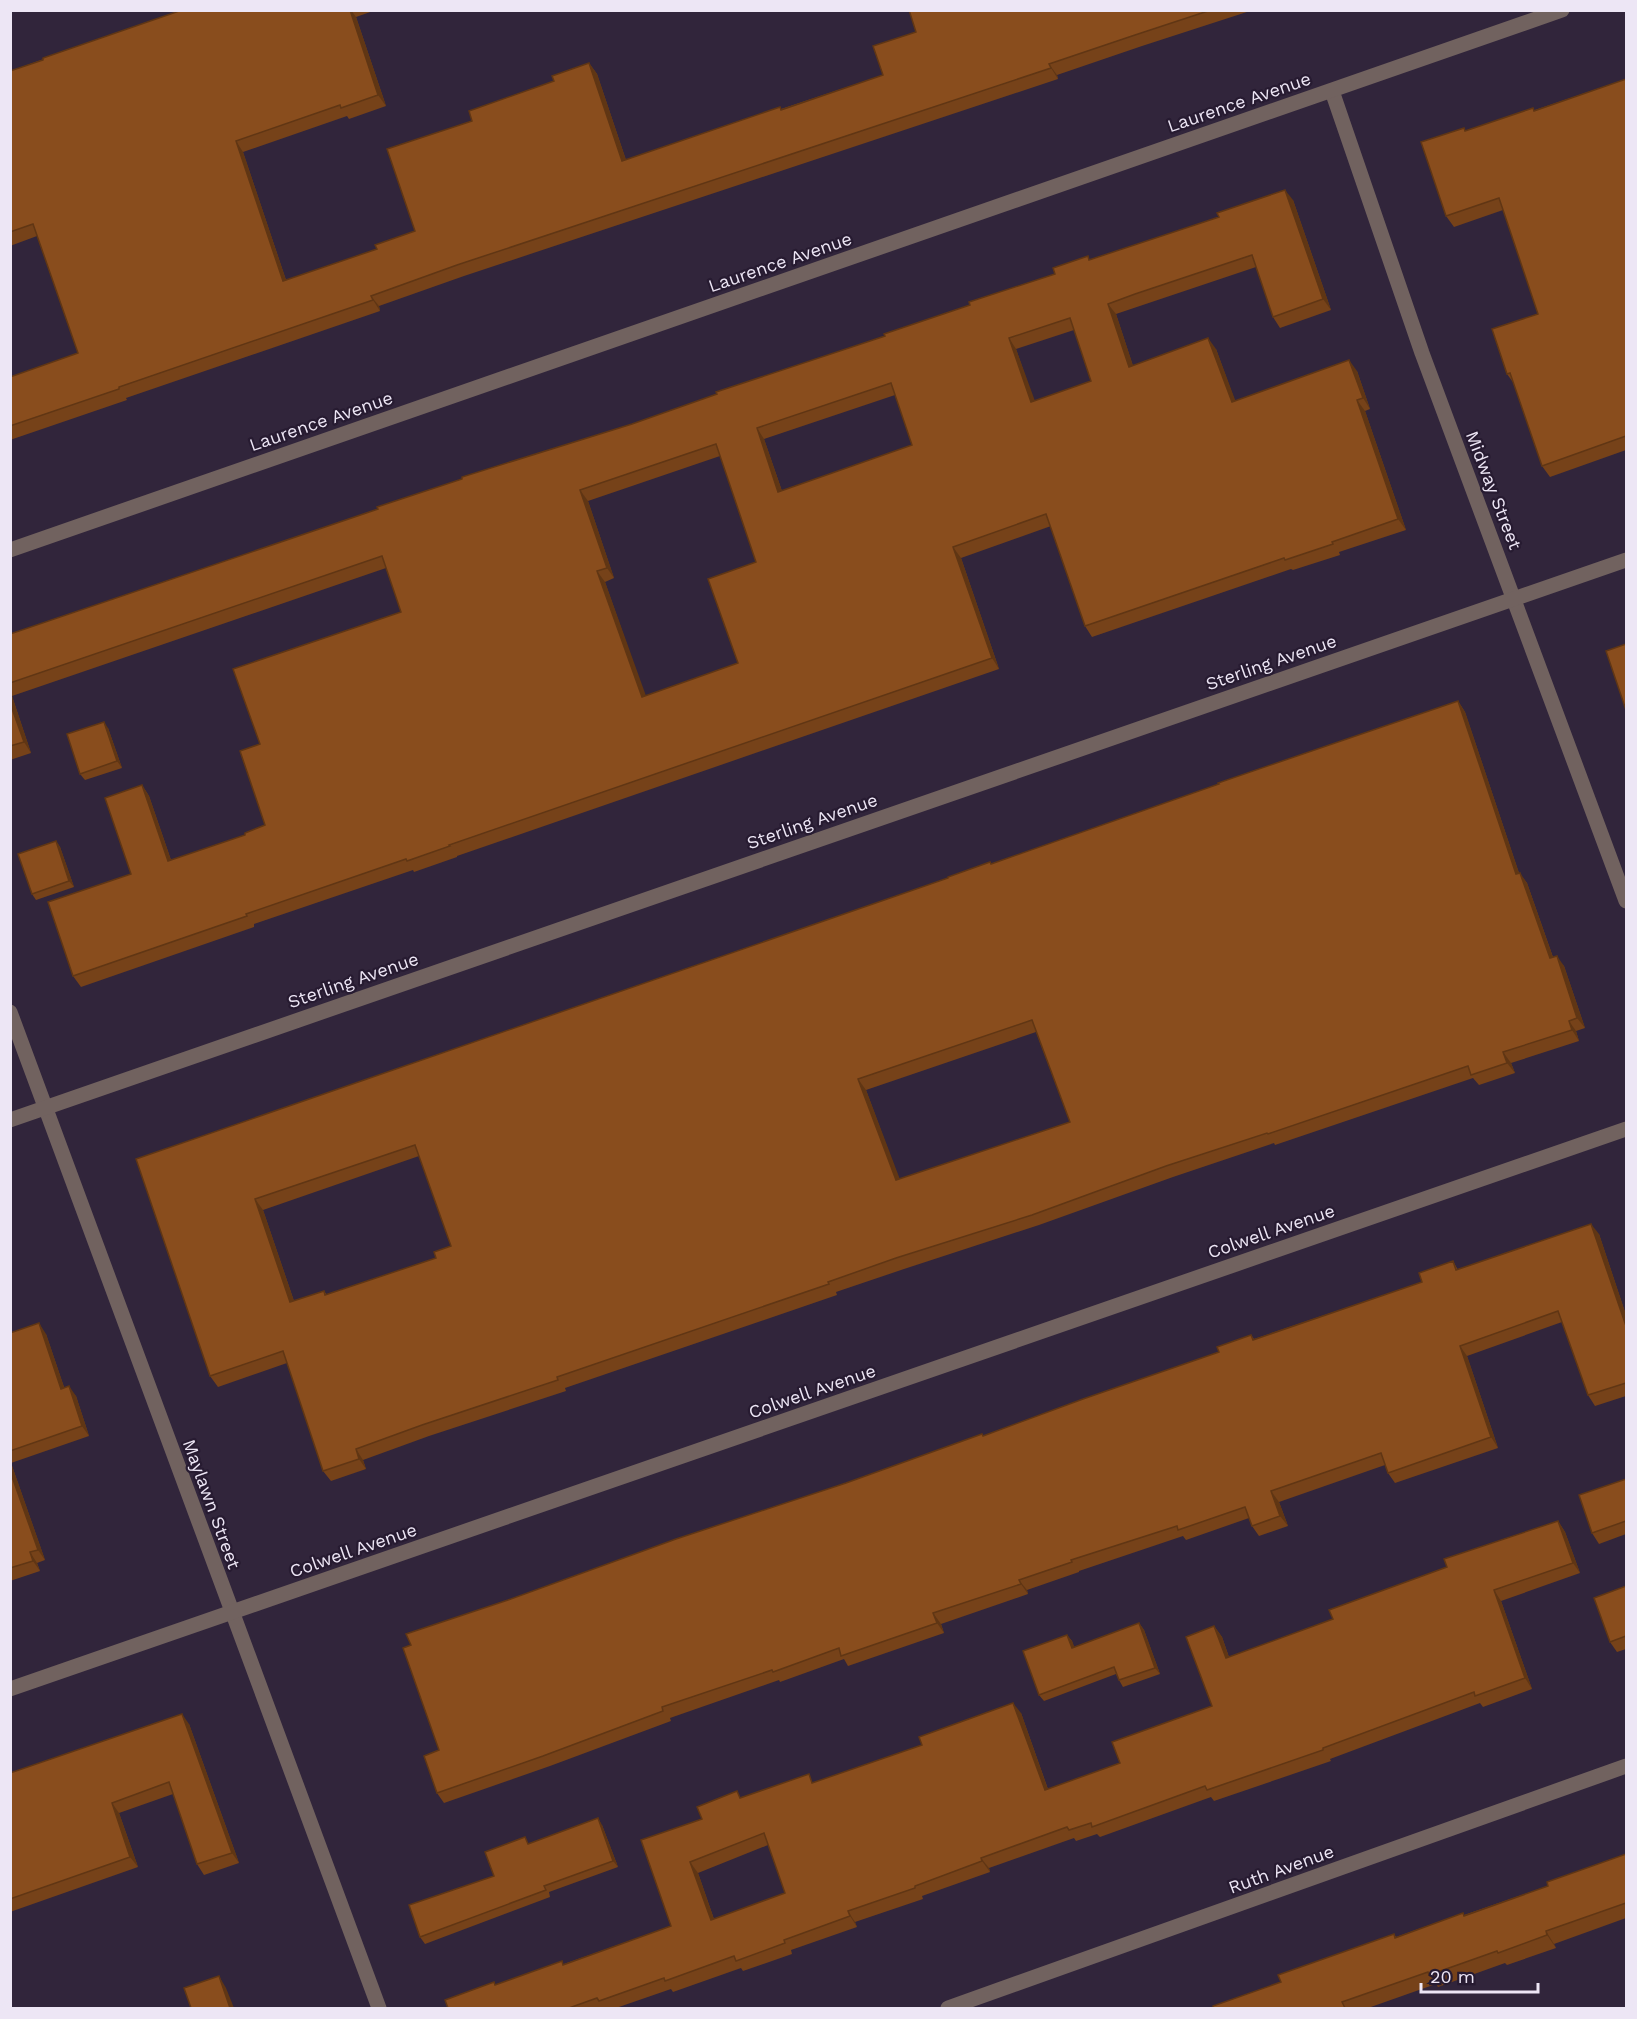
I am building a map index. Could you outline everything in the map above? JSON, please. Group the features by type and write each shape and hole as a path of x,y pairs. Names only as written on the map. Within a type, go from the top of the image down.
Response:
{"street":[{"name":"Laurence Avenue","path":"10,550 1562,10"},
{"name":"Midway Street","path":"1332,90 1422,353 1626,901"},
{"name":"Sterling Avenue","path":"10,1120 1626,560"},
{"name":"Maylawn Street","path":"10,1012 379,2008"},
{"name":"Colwell Avenue","path":"10,1689 1626,1129"},
{"name":"Ruth Avenue","path":"948,2008 1626,1766"}],"building":[{"path":"182,10 350,10 378,95 341,108 340,105 236,141 283,281 377,249 375,245 415,231 387,149 472,121 469,111 554,81 552,76 589,63 622,161 780,107 781,110 883,75 873,46 916,32 909,10 1211,10 1049,64 1051,68 457,265 371,296 373,300 10,426 10,377 78,353 33,224 10,232 10,71"},
{"path":"1626,79 1626,436 1542,466 1510,373 1507,374 1492,329 1538,314 1499,198 1446,216 1421,142 1464,128 1465,131 1533,108 1534,111"},
{"path":"1285,190 1323,299 1273,317 1252,255 1135,294 1108,304 1129,367 1208,338 1232,402 1349,360 1363,398 1357,400 1398,519 1332,542 1333,544 1285,560 1284,558 1085,626 1046,514 953,547 992,658 407,861 406,859 246,914 247,916 73,976 48,902 131,874 105,798 142,785 168,861 245,835 265,825 240,751 260,744 233,669 401,612 382,556 10,683 10,634 378,509 377,507 462,479 462,477 632,424 717,394 716,392 885,336 884,334 970,305 969,302 1055,274 1053,268 1088,256 1089,260 1219,217 1217,213","holes":["1070,318 1091,381 1031,402 1009,338","891,383 912,445 778,492 757,428","716,444 756,562 708,579 738,663 642,697 597,571 607,568 580,490"]},
{"path":"1626,644 1626,710 1606,651"},
{"path":"1458,701 1516,874 1520,873 1550,958 1557,956 1577,1018 1569,1021 1572,1030 1503,1052 1507,1063 1471,1075 1468,1066 1166,1166 1032,1215 896,1258 828,1282 829,1284 557,1377 558,1380 356,1449 359,1459 323,1471 283,1351 210,1376 136,1159 990,862 991,864","holes":["1032,1020 1070,1122 896,1180 858,1079","415,1145 451,1246 434,1252 436,1258 325,1295 324,1291 290,1302 255,1199"]},
{"path":"10,703 24,742 10,746"},
{"path":"104,722 117,761 80,774 67,734"},
{"path":"56,841 69,881 32,894 18,854"},
{"path":"1591,1224 1626,1326 1626,1383 1588,1395 1558,1311 1460,1346 1491,1437 1388,1473 1381,1453 1271,1491 1280,1516 1252,1526 1245,1507 1178,1530 1177,1526 1071,1560 1072,1562 1019,1580 1021,1584 933,1613 937,1623 841,1656 839,1648 773,1672 772,1670 662,1707 663,1711 437,1793 424,1756 439,1750 403,1648 411,1645 406,1634 676,1539 846,1483 982,1434 983,1436 1219,1352 1217,1347 1251,1335 1253,1340 1422,1282 1419,1273 1453,1261 1456,1270"},
{"path":"39,1323 61,1389 69,1386 82,1426 10,1451 10,1333"},
{"path":"10,1471 38,1550 30,1552 33,1561 10,1568"},
{"path":"1626,1479 1626,1521 1592,1533 1579,1495"},
{"path":"1558,1521 1573,1563 1494,1590 1525,1678 1475,1696 1474,1692 1323,1748 1323,1750 1207,1790 1205,1786 1092,1827 1091,1823 1069,1830 1067,1827 981,1858 982,1861 915,1886 915,1888 848,1911 850,1916 784,1940 785,1943 736,1961 734,1956 665,1981 664,1978 599,2001 597,1998 569,2008 448,2008 445,2000 562,1961 563,1965 671,1926 641,1840 702,1819 697,1807 737,1791 740,1798 809,1774 812,1783 922,1745 919,1737 1013,1703 1045,1790 1120,1763 1112,1742 1212,1706 1186,1637 1214,1626 1226,1658 1333,1619 1329,1610 1447,1567 1444,1559","holes":["764,1833 785,1893 711,1920 690,1862"]},
{"path":"1626,1586 1626,1636 1610,1642 1594,1598"},
{"path":"1139,1623 1155,1668 1119,1680 1114,1667 1039,1695 1023,1651 1067,1635 1072,1648"},
{"path":"182,1714 232,1853 197,1864 169,1782 112,1803 130,1857 10,1899 10,1773"},
{"path":"598,1818 613,1861 544,1886 546,1890 420,1937 409,1905 494,1876 485,1852 525,1837 528,1844"},
{"path":"1626,1854 1626,1903 1546,1931 1547,1935 1498,1953 1497,1951 1429,1975 1428,1972 1342,2002 1345,2008 1213,2008 1213,2006 1281,1982 1278,1975 1394,1934 1395,1938 1463,1913 1464,1916 1548,1886 1547,1882"},
{"path":"219,1976 230,2008 191,2008 184,1988"}]}
